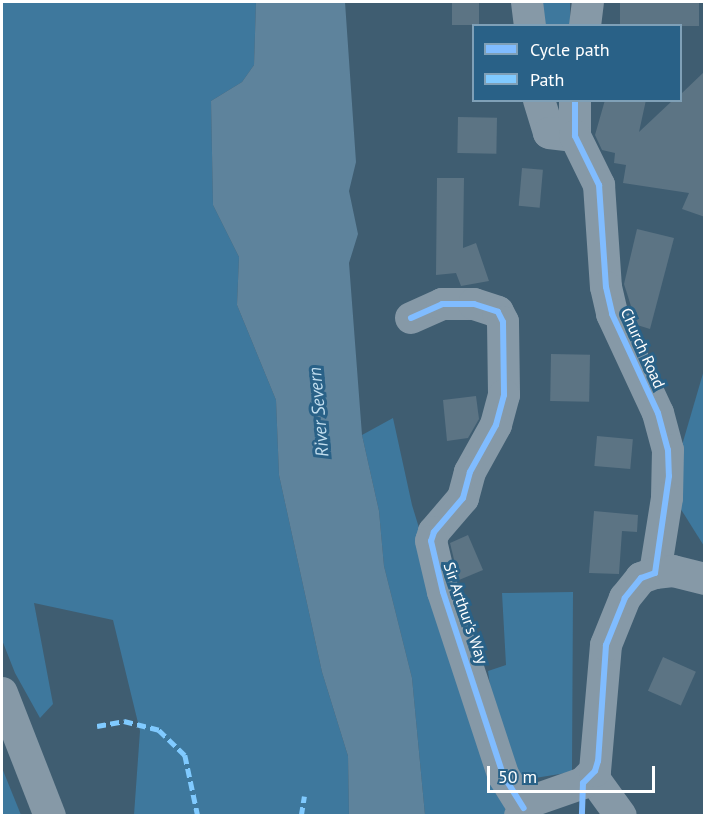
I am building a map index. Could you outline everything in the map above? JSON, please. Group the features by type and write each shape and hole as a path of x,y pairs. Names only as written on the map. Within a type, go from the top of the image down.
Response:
{"street":[{"path":"527,2 530,24"},
{"path":"585,24 588,2"},
{"name":"Church Road","path":"540,102 599,186 606,287 612,314 658,413 668,450 668,498 655,573"},
{"path":"562,134 574,102"},
{"name":"Sir Arthur's Way","path":"411,318 442,304 474,304 498,312 503,322 504,395 496,425 470,472 463,498 434,532 431,541 443,592 503,775 522,812"},
{"path":"522,812 542,797 583,783 592,776 598,761 606,645 625,598 641,578 655,573 673,572 705,579"},
{"path":"2,693 50,816"},
{"path":"592,776 621,816"}],"shaded area":[{"path":"2,2 256,2 254,65 242,82 211,101 213,205 239,257 237,305 276,400 279,475 322,672 348,756 349,815 134,815 140,731 113,620 34,603 53,704 40,718 15,673 2,640"},
{"path":"534,2 570,2 570,24 534,24"},
{"path":"704,370 704,546 677,503 680,452"},
{"path":"393,418 412,505 507,815 425,815 412,678 384,566 379,511 362,435"},
{"path":"573,592 572,772 529,779 519,787 495,725 488,671 506,665 502,593"},
{"path":"2,768 21,815 2,815"}],"water":[{"name":"River Severn","path":"256,2 345,2 356,162 349,191 358,234 349,263 362,435 379,511 384,566 412,678 425,815 349,815 348,756 322,672 279,475 276,400 237,305 239,257 213,205 211,101 242,82 254,65"}],"building":[{"path":"452,2 479,2 479,24 452,25"},
{"path":"620,2 699,2 699,26 620,24"},
{"path":"705,71 705,217 682,209 689,193 623,183 626,165 614,163 615,153 602,150 595,135 604,102 646,102 639,132 671,102 682,102 682,93"},
{"path":"458,117 497,118 496,154 457,153"},
{"path":"522,168 543,170 540,208 519,206"},
{"path":"437,178 464,178 463,248 476,243 489,281 461,286 456,273 436,275"},
{"path":"637,229 674,238 650,329 637,325 624,284"},
{"path":"551,354 590,355 589,402 550,401"},
{"path":"476,396 479,419 468,438 447,441 443,400"},
{"path":"597,436 633,439 630,469 594,466"},
{"path":"594,511 638,515 637,532 622,531 619,574 589,573"},
{"path":"468,535 483,570 459,580 450,543"},
{"path":"663,657 696,672 681,705 648,691"}],"marked path":[{"path":"97,726 124,721 159,730 185,755 198,816"},
{"path":"301,816 304,796"}],"cycle path":[{"path":"575,102 575,136 599,185 606,287 612,314 658,413 668,450 669,476 655,573 641,578 625,598 606,645 598,761 595,771 583,783 582,816"},
{"path":"411,318 442,304 474,304 498,312 503,322 504,395 496,425 470,472 463,498 434,532 431,541 443,592 503,775 524,808"}]}
